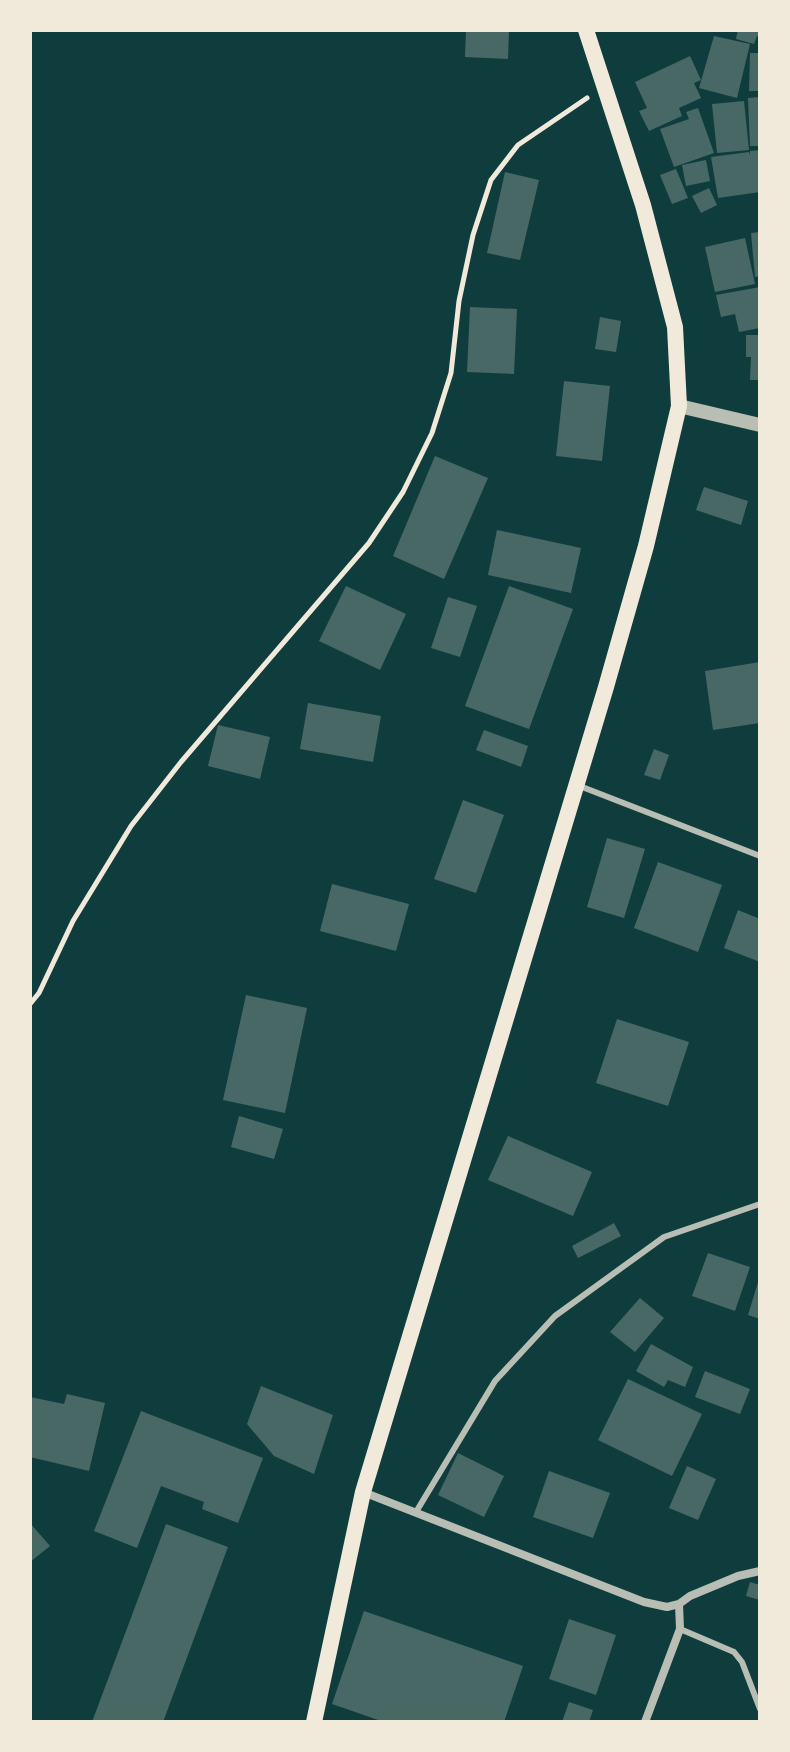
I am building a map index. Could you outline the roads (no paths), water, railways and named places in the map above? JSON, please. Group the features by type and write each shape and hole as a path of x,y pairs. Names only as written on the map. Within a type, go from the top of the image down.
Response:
{"main road":[{"path":"314,1722 333,1619 363,1492 577,785 646,546 679,406 675,327 643,205 586,30"}],"street":[{"path":"679,406 760,425"},
{"path":"363,1492 644,1602 667,1607 738,1576 760,1571"},
{"path":"645,1722 680,1629 679,1604"}],"lane":[{"path":"577,785 760,856"},
{"path":"416,1512 495,1381 555,1316 664,1237 760,1204"},
{"path":"680,1629 734,1652 742,1662 760,1709"}]}
